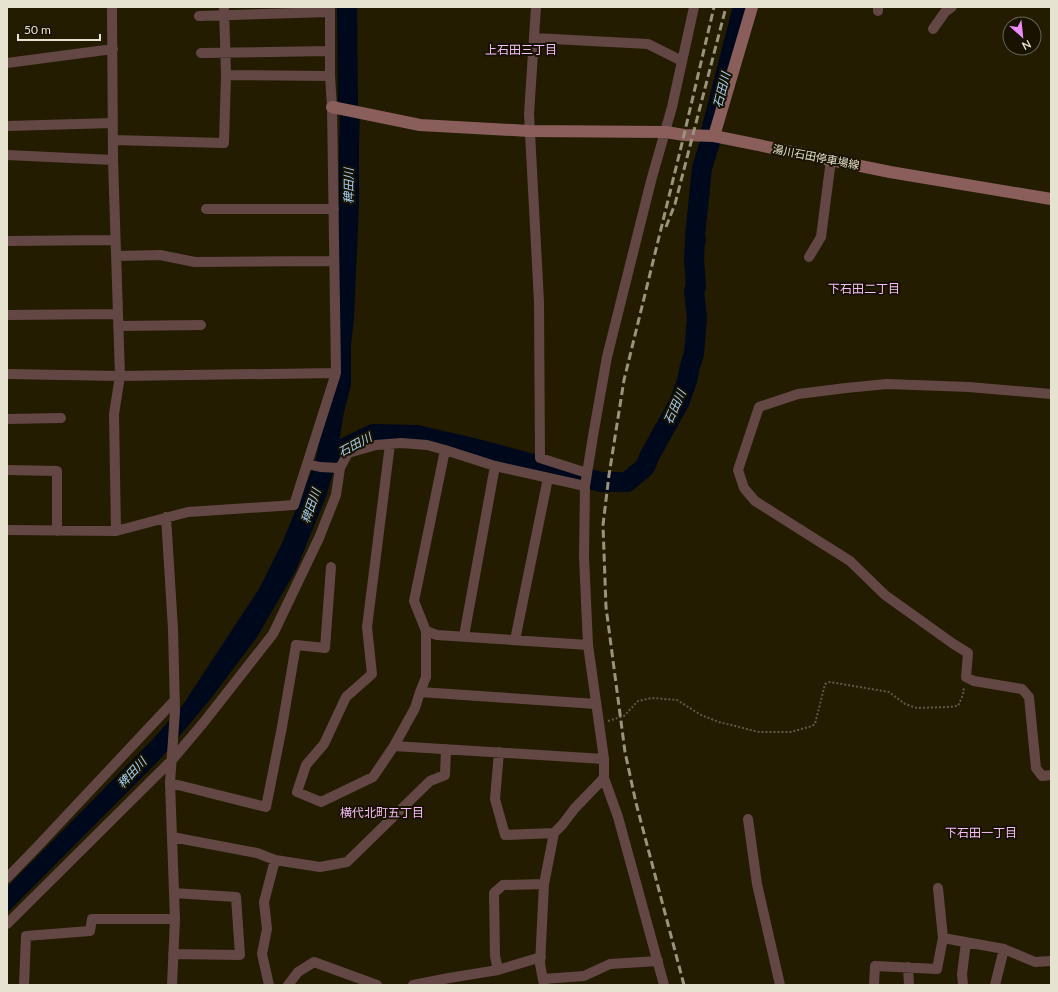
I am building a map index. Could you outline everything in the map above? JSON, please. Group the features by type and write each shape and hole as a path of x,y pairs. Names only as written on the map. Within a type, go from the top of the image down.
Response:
{"main road":[{"path":"714,136 752,7"},
{"name":"湯川石田停車場線","path":"332,107 420,125 529,131 666,132 684,135 714,136 890,172 1051,199"}],"street":[{"path":"112,7 113,160 120,376 114,414 116,532"},
{"path":"536,7 528,114 539,302 540,458 587,473"},
{"path":"664,985 618,817 604,778 604,759 588,645 584,557 585,486 607,357 651,181 666,132 694,7"},
{"path":"933,29 945,12 952,7"},
{"path":"7,530 116,532 188,512 294,505 336,373 330,10 225,11 199,16"},
{"path":"113,140 224,143 226,75 225,11"},
{"path":"534,38 648,44 682,61"},
{"path":"7,63 113,49"},
{"path":"201,53 330,51"},
{"path":"226,75 330,76"},
{"path":"7,126 113,123"},
{"path":"7,155 113,160"},
{"path":"809,257 822,237 831,160"},
{"path":"206,209 334,209"},
{"path":"7,241 115,240"},
{"path":"116,256 160,255 195,262 334,261"},
{"path":"7,315 118,314"},
{"path":"118,326 201,325"},
{"path":"7,374 120,376 336,373"},
{"path":"1051,394 970,387 887,384 798,394 759,407 738,470 744,488 755,501 850,561 884,595 968,653 966,677 974,681 1022,689 1029,697 1036,768 1042,776 1051,775"},
{"path":"7,419 61,418"},
{"path":"7,924 172,757 204,722 273,634 319,538 336,495 340,468 348,453 376,445 401,443 427,445 495,466 585,486"},
{"path":"390,444 367,627 372,674 346,697 324,744 306,764 297,792 322,802 373,777 394,746 415,708 426,677 426,631 414,601 445,450"},
{"path":"307,464 340,468"},
{"path":"464,636 495,466"},
{"path":"7,470 57,471 57,531"},
{"path":"515,640 548,478"},
{"path":"166,517 173,629 175,706 170,783 175,919 172,985"},
{"path":"170,783 266,807 296,645 324,648 331,567"},
{"path":"426,631 437,635 588,645"},
{"path":"420,692 596,704"},
{"path":"7,878 175,706"},
{"path":"394,746 604,759"},
{"path":"172,837 257,853 274,860 320,867 347,862 430,781 445,774 446,749"},
{"path":"499,752 495,799 505,835 554,833"},
{"path":"604,778 575,808 554,833 544,884 540,964 544,982 584,976 610,964 658,960"},
{"path":"748,819 757,884 780,985"},
{"path":"269,985 262,954 266,929 264,902 274,860"},
{"path":"498,970 495,956 494,893 503,885 544,884"},
{"path":"874,985 875,966 937,969 943,938 938,888"},
{"path":"173,954 240,954 236,897 174,893"},
{"path":"24,985 26,936 90,931 92,919 175,919"},
{"path":"943,938 1004,949 1035,962 1051,961"},
{"path":"963,985 962,974 966,942"},
{"path":"995,985 1004,949"},
{"path":"413,985 498,970 541,957"},
{"path":"288,985 298,972 314,962 377,985"},
{"path":"908,967 909,985"}],"path":[{"path":"599,724 624,716 638,701 652,698 677,700 701,715 719,722 742,728 759,732 791,732 815,724 825,684 830,682 889,692 905,704 917,708 948,707 958,706 963,695 966,677"}],"water":[{"path":"322,456 331,456 336,461 327,494 296,570 257,637 212,697 162,757 7,913 7,887 154,738 182,706 259,589 283,541 316,460"}],"waterway":[{"name":"稗田川","path":"319,482 325,466 334,411 341,384 341,344 344,318 349,204 350,112 348,107 347,7"},
{"name":"石田川","path":"325,466 340,450 373,434 417,435 473,448 601,482 627,482 645,467 650,455 679,403 687,381 694,354 697,317 694,291 696,287 694,259 702,168 712,136 711,131 743,7"}],"railway":[{"path":"684,985 636,803 625,752 606,607 603,525 609,475 624,380 714,7"},
{"path":"666,227 675,204 726,7"}],"district":[{"name":"上石田三丁目","path":"521,50"},
{"name":"下石田二丁目","path":"864,289"},
{"name":"横代北町五丁目","path":"382,813"},
{"name":"下石田一丁目","path":"981,833"}]}
